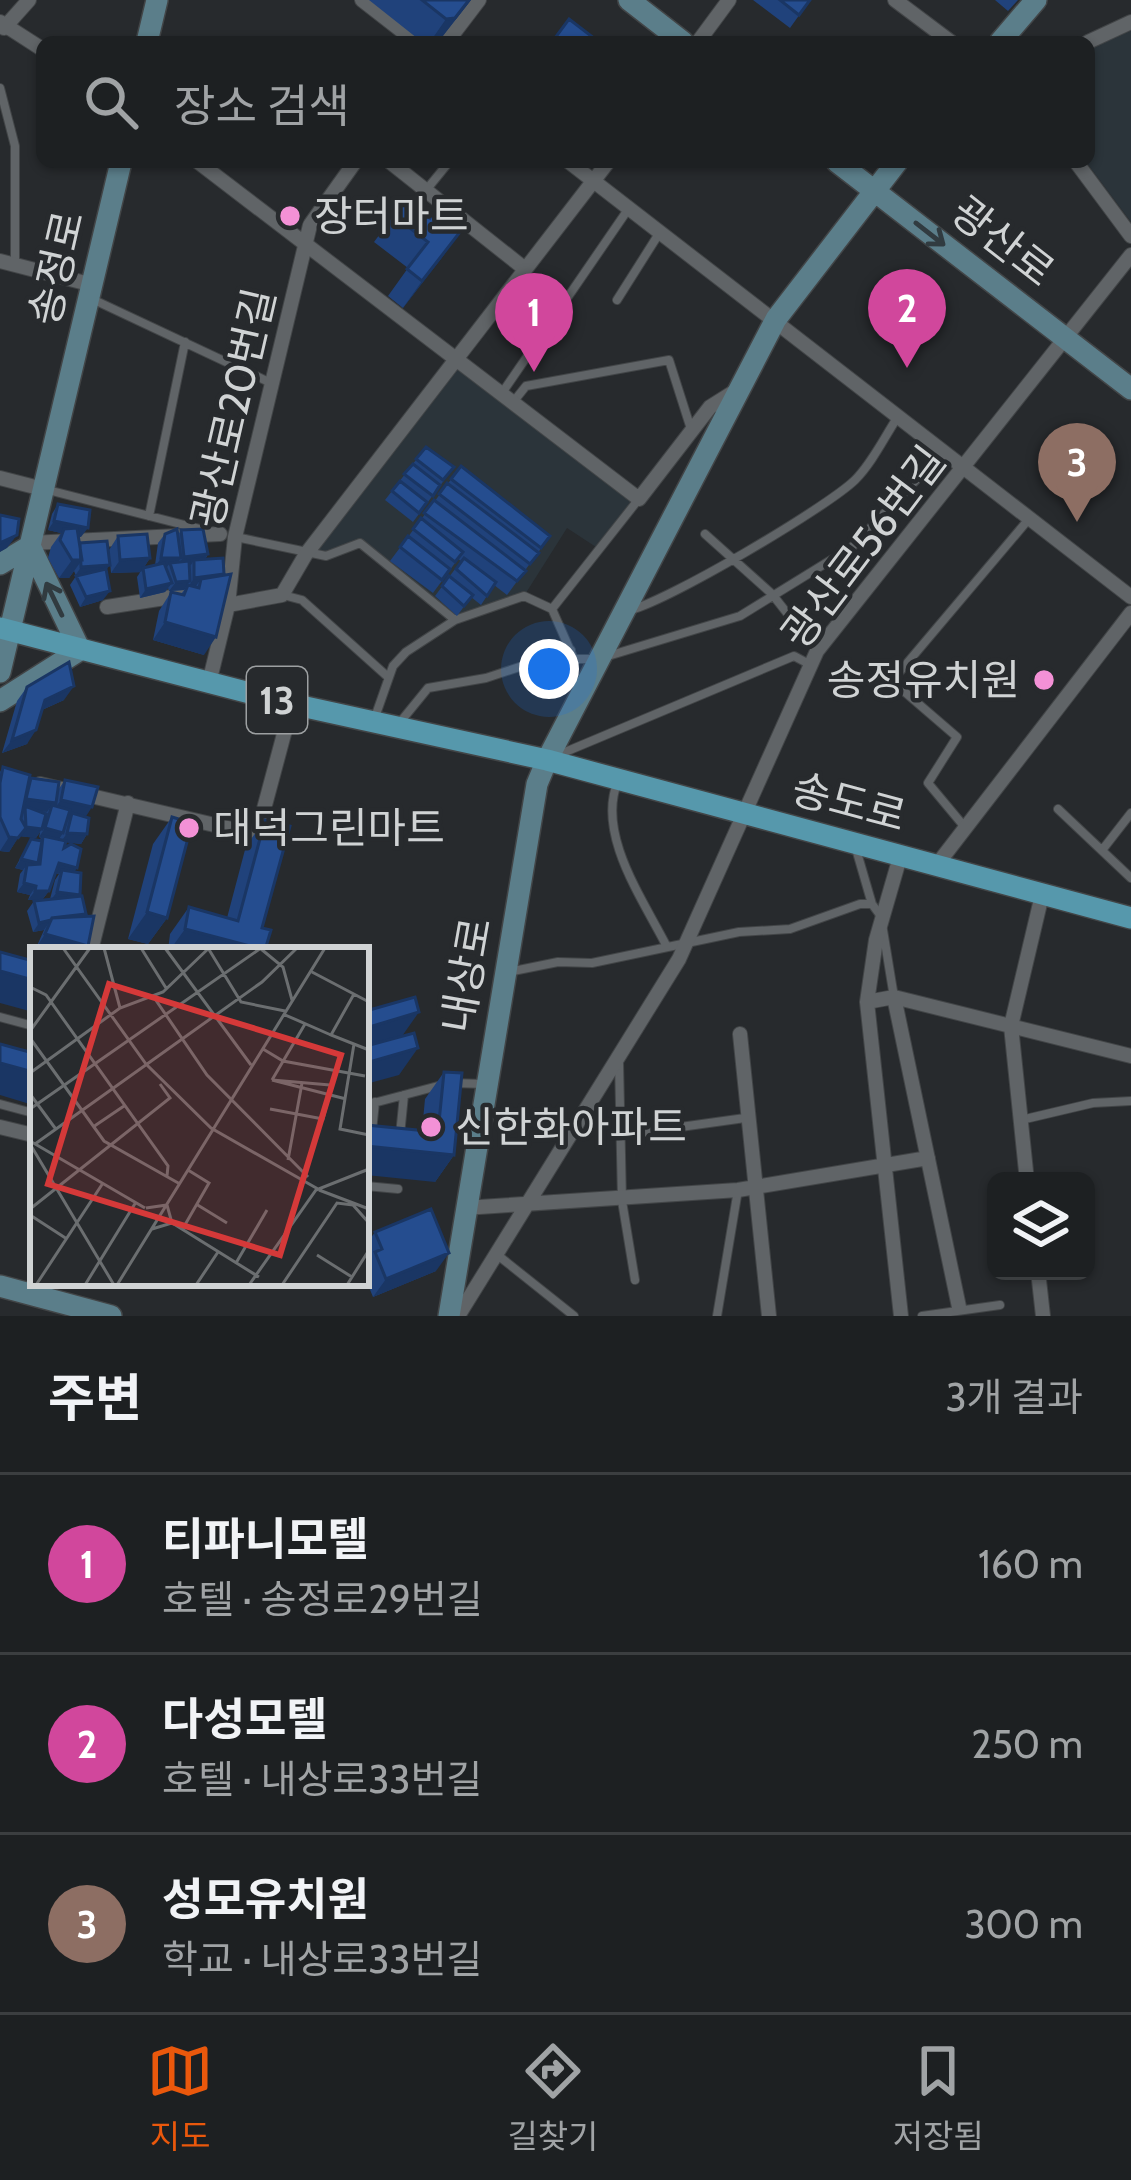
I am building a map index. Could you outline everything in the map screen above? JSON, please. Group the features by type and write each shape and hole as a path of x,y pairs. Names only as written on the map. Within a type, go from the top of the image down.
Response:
{"main road":[{"path":"149,36 157,0"},
{"path":"629,0 675,36"},
{"path":"1005,36 1036,0"},
{"name":"송정로","path":"0,672 5,629 30,544 120,168"},
{"name":"광산로","path":"845,168 1131,389"},
{"name":"내상로","path":"453,1316 464,1208 537,784 776,319 892,168"},
{"path":"0,564 30,544 80,650 0,701"},
{"name":"송도로","path":"5,629 292,704 547,760 1131,918"},
{"path":"0,1286 111,1316"}],"street":[{"path":"28,0 2,26 36,46"},
{"path":"362,0 408,36"},
{"path":"451,36 478,0"},
{"path":"702,36 729,0"},
{"path":"895,0 943,36"},
{"path":"1095,39 1131,22"},
{"path":"207,168 639,499 710,407 737,390"},
{"name":"광산로20번길","path":"209,683 228,605 228,535 305,240 318,210 350,168"},
{"path":"399,168 525,269"},
{"path":"577,168 1131,597"},
{"path":"228,605 282,595 306,554 603,168"},
{"path":"1080,168 1131,236"},
{"name":"광산로","path":"1064,338 1131,255"},
{"path":"7,262 92,292"},
{"name":"광산로56번길","path":"453,1316 619,1061 688,941 748,816 814,658 1064,338"},
{"path":"0,478 43,489"},
{"path":"30,544 228,535"},
{"path":"106,607 144,605 230,584"},
{"path":"936,866 963,825 1131,613"},
{"path":"21,780 257,836 292,704"},
{"path":"92,947 128,803"},
{"path":"900,857 867,1002 901,1316"},
{"path":"1026,1172 1011,1026 1042,895"},
{"path":"867,1002 894,997 1131,1056"},
{"path":"894,997 959,1307"},
{"path":"740,1034 745,1118 769,1316"},
{"path":"0,1127 30,1135"},
{"path":"464,1208 738,1190 928,1158"},
{"path":"1039,1280 1043,1316"}],"lane":[{"path":"0,88 15,146 7,262"},
{"path":"426,190 444,168"},
{"path":"508,398 629,208"},
{"path":"616,300 660,232"},
{"path":"92,292 271,383"},
{"path":"149,517 185,342"},
{"path":"508,398 526,386 670,360 692,429"},
{"path":"623,612 729,561 855,479 898,417"},
{"path":"374,722 388,677 406,652 455,620 524,596 552,609 574,659 599,659 740,616 852,547 943,452"},
{"path":"43,489 306,554 335,556 360,543 455,620"},
{"path":"552,609 639,499"},
{"path":"963,825 928,783 956,737 892,681 1029,519"},
{"path":"705,534 729,561 772,594 814,658"},
{"path":"282,595 302,600 388,677"},
{"path":"397,726 428,688 486,678 571,650"},
{"path":"547,760 794,656 814,658"},
{"path":"618,781 610,802 619,845 666,945"},
{"path":"1058,809 1131,878"},
{"path":"1103,849 1131,813"},
{"path":"856,845 872,904 882,920 894,997"},
{"path":"506,972 558,962 592,963 688,941 790,929 872,904"},
{"path":"0,1017 30,1025"},
{"path":"619,1061 622,1201 635,1280"},
{"path":"370,1142 370,1103 452,1083 487,1084"},
{"path":"399,1146 404,1095"},
{"path":"1020,1120 1094,1103 1131,1101"},
{"path":"0,1104 30,1112"},
{"path":"623,1135 745,1118"},
{"path":"369,1186 398,1189"},
{"path":"717,1316 738,1190"},
{"path":"494,1253 574,1316"},
{"path":"922,1316 959,1307 1000,1305"}],"shaded area":[{"path":"1131,29 1131,222 1090,168 1095,168 1095,46"},
{"path":"455,356 639,499 596,547 567,528 524,596 455,620 361,543 335,556 306,554"}],"building":[{"path":"422,0 469,0 455,18 446,19"},
{"path":"780,0 810,0 799,15"},
{"path":"569,19 591,36 556,36"},
{"path":"406,199 430,218 434,212 460,232 422,281 407,269 428,242 393,215"},
{"path":"426,447 454,467 443,480 416,459"},
{"path":"413,464 440,485 433,496 404,474"},
{"path":"461,466 550,536 541,548 451,479"},
{"path":"400,481 427,502 419,513 392,491"},
{"path":"447,483 539,553 530,564 439,494"},
{"path":"434,500 526,571 517,581 424,513"},
{"path":"58,504 90,510 88,528 54,521"},
{"path":"0,515 19,519 17,535 0,543"},
{"path":"421,518 463,552 455,562 413,529"},
{"path":"77,528 82,560 72,560 60,540 64,529"},
{"path":"177,529 181,558 161,558 165,534"},
{"path":"203,529 208,554 184,557 181,530"},
{"path":"147,534 150,558 120,560 118,536"},
{"path":"408,536 450,569 442,580 400,547"},
{"path":"107,541 110,565 81,567 80,543"},
{"path":"223,558 224,574 194,578 194,560"},
{"path":"464,558 496,582 487,596 456,569"},
{"path":"189,561 190,581 176,582 170,563"},
{"path":"164,563 172,583 146,589 143,568"},
{"path":"106,569 110,591 86,597 76,576"},
{"path":"231,574 216,637 165,622 171,592 184,595 188,585 199,588 201,579"},
{"path":"449,576 473,595 464,606 442,586"},
{"path":"69,662 74,686 45,700 36,730 12,740 27,687"},
{"path":"3,767 30,775 21,819 26,828 18,838 9,837 0,817"},
{"path":"31,778 59,782 56,803 26,799"},
{"path":"65,780 98,787 92,807 61,800"},
{"path":"52,805 70,810 63,833 45,828"},
{"path":"25,806 46,814 42,829 26,827"},
{"path":"72,813 89,818 87,834 67,833"},
{"path":"172,817 192,823 167,918 147,912"},
{"path":"265,820 290,826 262,928 271,930 266,947 185,929 189,907 238,921"},
{"path":"43,836 66,841 64,848 71,844 81,849 77,868 59,863 49,891 35,891 36,886 24,883 27,865 40,864"},
{"path":"31,839 42,841 38,863 21,859"},
{"path":"62,870 81,873 80,895 57,892"},
{"path":"82,896 86,914 39,923 34,901"},
{"path":"94,916 88,946 45,934 52,918"},
{"path":"0,952 30,960 30,979 0,971"},
{"path":"415,997 419,1012 369,1027 369,1010"},
{"path":"414,1033 418,1048 369,1062 369,1045"},
{"path":"0,1044 30,1052 30,1071 0,1063"},
{"path":"444,1072 462,1073 454,1155 369,1146 369,1125 438,1132"},
{"path":"431,1209 449,1253 386,1279 375,1252 382,1249 375,1232"}],"place":[{"name":"장터마트","path":"290,216"},
{"name":"다성모텔","path":"907,368"},
{"name":"티파니모텔","path":"534,372"},
{"name":"성모유치원","path":"1077,522"},
{"name":"송정유치원","path":"1044,680"},
{"name":"대덕그린마트","path":"189,828"},
{"name":"신한화아파트","path":"431,1127"}]}
